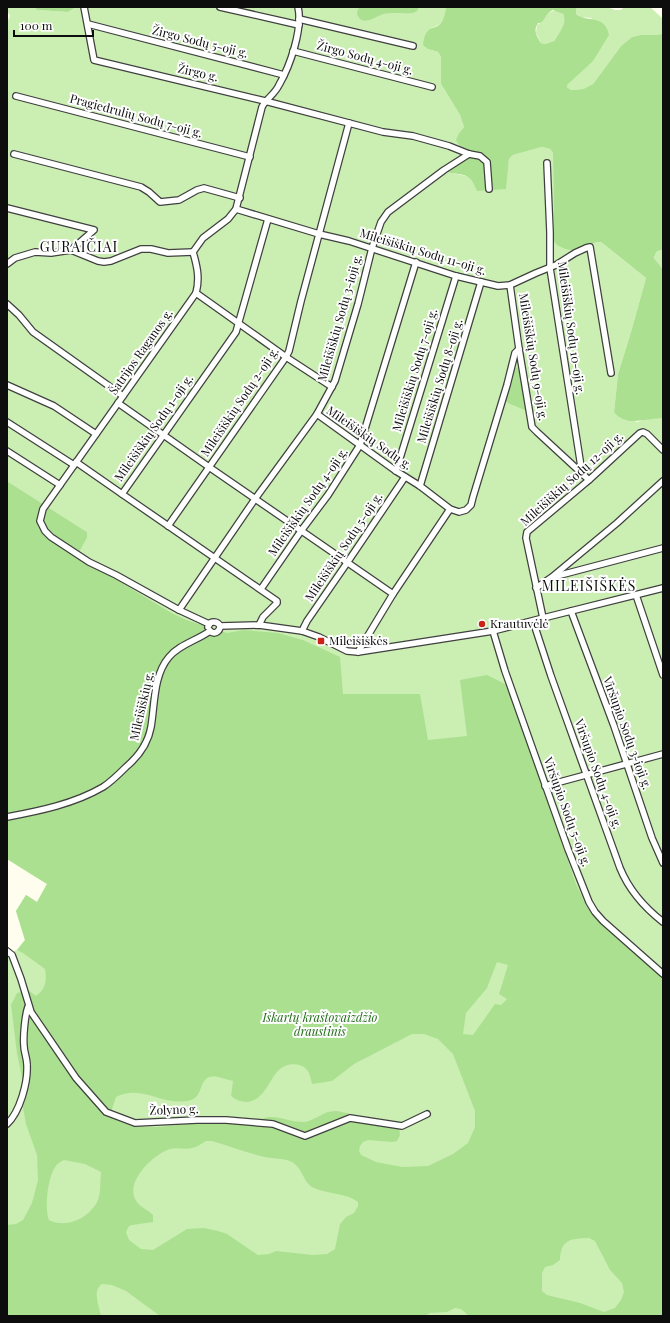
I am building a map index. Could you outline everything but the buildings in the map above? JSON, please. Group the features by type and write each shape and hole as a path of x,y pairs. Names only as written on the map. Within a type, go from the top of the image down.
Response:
{"street":[{"name":"Žirgo g.","path":"84,7 94,60 265,101 349,124 383,132 413,136 469,154 480,156 487,162 489,189"},
{"path":"220,7 413,46"},
{"path":"71,250 104,262 111,261 141,249 173,253 193,252 203,238 228,219 236,209 240,198 262,107 265,101 279,86 293,51 299,22 298,7"},
{"name":"Žirgo Sodų 5-oji g.","path":"88,24 284,75"},
{"name":"Žirgo Sodų 4-oji g.","path":"293,51 432,87"},
{"name":"Pragiedrulių Sodų 7-oji g.","path":"16,96 250,157"},
{"path":"319,234 349,124"},
{"path":"14,154 141,187 160,202 179,200 197,190 204,188 240,198"},
{"path":"372,248 381,222 388,212 444,170 469,154"},
{"name":"Mileišiškių Sodų 10-oji g.","path":"547,162 550,268 582,473"},
{"path":"7,208 94,230 71,250 60,252 28,253 15,258 7,264"},
{"name":"Mileišiškių Sodų 11-oji g.","path":"236,209 372,248 456,276 498,286 510,285 550,268 590,247 611,373"},
{"name":"Mileišiškių Sodų 1-oji g.","path":"259,626 263,617 277,603 277,601 122,494 236,332 268,218"},
{"name":"Mileišiškių Sodų 2-oji g.","path":"168,526 286,357 292,341 319,234"},
{"name":"Mileišiškių Sodų 3-ioji g.","path":"317,414 332,387 358,304 372,248"},
{"name":"Šatrijos Raganos g.","path":"193,252 199,277 196,293 43,509 40,521 45,531 51,537 89,562 116,574 178,610 209,624"},
{"name":"Mileišiškių Sodų 4-oji g.","path":"261,590 301,531 328,495 360,445 416,262"},
{"name":"Mileišiškių Sodų 7-oji g.","path":"396,471 456,276"},
{"name":"Mileišiškių Sodų 8-oji g.","path":"420,486 481,282"},
{"name":"Mileišiškių Sodų 9-oji g.","path":"510,285 532,427 588,480"},
{"path":"196,293 286,357 332,387"},
{"path":"7,304 19,315 33,332 123,396"},
{"path":"358,652 393,594 450,509 463,512 471,505 507,385 515,353 519,349"},
{"path":"7,385 54,406 96,434"},
{"path":"118,403 209,468 393,594"},
{"name":"Mileišiškių Sodų g.","path":"178,610 255,499 317,414 396,471 420,486 450,509"},
{"path":"7,422 75,463 122,494"},
{"name":"Mileišiškių Sodų 12-oji g.","path":"543,618 526,534 643,432 663,450"},
{"path":"7,451 60,485"},
{"name":"Mileišiškių Sodų 5-oji g.","path":"302,631 306,621 348,563 405,477"},
{"path":"536,588 552,577 617,523 663,481"},
{"path":"552,577 653,552 663,548"},
{"path":"220,626 217,633 213,633 208,628 209,624 216,622 220,626 259,626 302,631 319,637 347,651 358,652 493,631 663,588"},
{"path":"636,594 663,675"},
{"name":"Viršupio Sodų 3-ioji g.","path":"571,611 654,844 663,863"},
{"name":"Viršupio Sodų 4-oji g.","path":"533,620 551,676 624,878 628,886 648,909 663,922"},
{"name":"Mileišiškių g.","path":"7,817 42,810 64,803 91,793 110,782 138,756 144,748 151,727 157,684 168,658 177,648 202,637 210,631"},
{"name":"Viršupio Sodų 5-oji g.","path":"493,631 505,671 545,786 585,893 595,912 603,921 663,974"},
{"path":"545,786 663,754"},
{"name":"Žolyno g.","path":"7,951 12,955 22,979 31,1012 76,1078 106,1112 135,1123 226,1120 273,1124 304,1136 350,1118 402,1126 427,1114"},
{"path":"7,1124 12,1120 17,1111 27,1074 24,1046 27,1010 29,1006"}],"green space":[{"path":"7,7 34,7 37,10 68,12 76,7 446,7 445,15 442,21 438,25 431,28 428,49 438,52 441,57 441,84 460,115 464,127 459,133 475,152 448,172 470,177 473,180 505,189 509,159 513,155 542,147 550,149 553,153 554,242 575,250 593,243 601,242 646,278 618,374 614,412 637,422 651,418 663,418 663,1316 7,1316 7,954 17,950 25,940 16,911 26,895 37,902 47,884 7,859 226,633 187,620 172,613 77,556 87,538 87,532 7,481 7,20 9,19 10,15 7,12"},
{"path":"34,7 76,7 68,12 37,10"},
{"path":"359,7 419,7 417,11 413,13 383,14 370,20 363,21 357,13"},
{"path":"446,7 578,7 576,9 576,14 604,24 609,35 593,61 568,84 567,87 571,90 583,89 593,84 621,46 632,37 640,35 663,34 663,250 659,250 655,254 654,258 662,268 663,275 663,418 631,421 619,417 614,412 618,374 646,278 601,242 573,250 561,247 554,242 553,153 550,149 542,147 513,155 509,159 506,189 477,191 472,181 466,176 447,172 475,152 461,148 456,140 464,127 460,115 441,84 441,57 438,52 428,49 423,45 426,33 441,23","holes":["553,10 563,14 564,24 554,41 545,44 541,43 536,32 538,23 542,22 547,14"]},
{"path":"578,7 607,7 615,10 621,10 624,7 650,7 663,19 663,34 640,35 632,37 621,46 593,84 583,89 571,90 567,87 592,18 581,17 576,14 576,9"},
{"path":"556,10 563,14 565,19 564,25 554,41 545,44 541,43 536,33 537,25 542,22 548,13"},
{"path":"659,250 663,250 663,275 662,268 654,258"},
{"path":"517,367 521,369 527,411 506,401 513,370"},
{"name":"Iškartų kraštovaizdžio draustinis","path":"7,481 87,532 87,538 77,556 172,613 187,620 227,633 244,630 278,633 303,640 340,657 343,694 420,694 428,740 467,736 460,680 487,675 507,685 576,884 586,905 597,920 663,979 663,1316 469,1316 461,1309 455,1308 447,1312 430,1313 425,1316 160,1316 126,1291 112,1285 102,1284 97,1290 101,1316 7,1316 7,1225 16,1224 23,1220 32,1203 38,1180 37,1155 26,1124 23,1107 23,1082 17,1053 11,1005 17,993 28,990 36,996 44,987 46,977 45,969 17,950 25,940 16,911 26,895 37,902 47,884 7,859","holes":["497,962 508,965 499,994 507,999 501,1005 495,1004 473,1035 463,1034 466,1013 487,988","412,1034 424,1034 438,1039 453,1054 475,1111 475,1127 468,1143 453,1154 428,1166 402,1167 376,1162 361,1155 359,1151 363,1142 368,1140 397,1141 400,1135 399,1128 392,1122 339,1111 331,1111 304,1122 271,1117 259,1120 252,1125 206,1123 143,1127 132,1126 112,1117 112,1109 116,1097 126,1093 144,1094 181,1102 195,1098 207,1078 218,1077 233,1081 231,1096 241,1101 250,1102 258,1098 267,1088 277,1072 285,1066 293,1064 304,1067 309,1073 312,1084 332,1081 354,1064","206,1141 212,1141 268,1158 282,1159 292,1162 299,1168 310,1186 353,1199 358,1202 358,1206 354,1213 346,1217 340,1224 335,1249 327,1254 313,1255 276,1251 269,1254 258,1255 227,1234 204,1228 187,1229 153,1250 141,1249 129,1240 126,1232 129,1226 153,1222 153,1215 141,1206 135,1199 133,1192 134,1184 138,1176 150,1162 164,1152 175,1148 189,1149","64,1160 85,1164 101,1172 99,1197 94,1206 83,1217 63,1223 49,1220 47,1207 48,1190 52,1173 59,1163","589,1238 595,1241 610,1270 622,1283 624,1292 621,1300 615,1308 604,1312 580,1303 547,1295 542,1291 542,1273 545,1267 553,1265 560,1260 562,1248 565,1244 577,1239"]}],"place":[{"name":"Krautuvėlė","path":"482,624"},
{"name":"Mileišiškės","path":"321,641"}],"district":[{"name":"GURAIČIAI","path":"79,247"},
{"name":"MILEIŠIŠKĖS","path":"589,586"}]}
